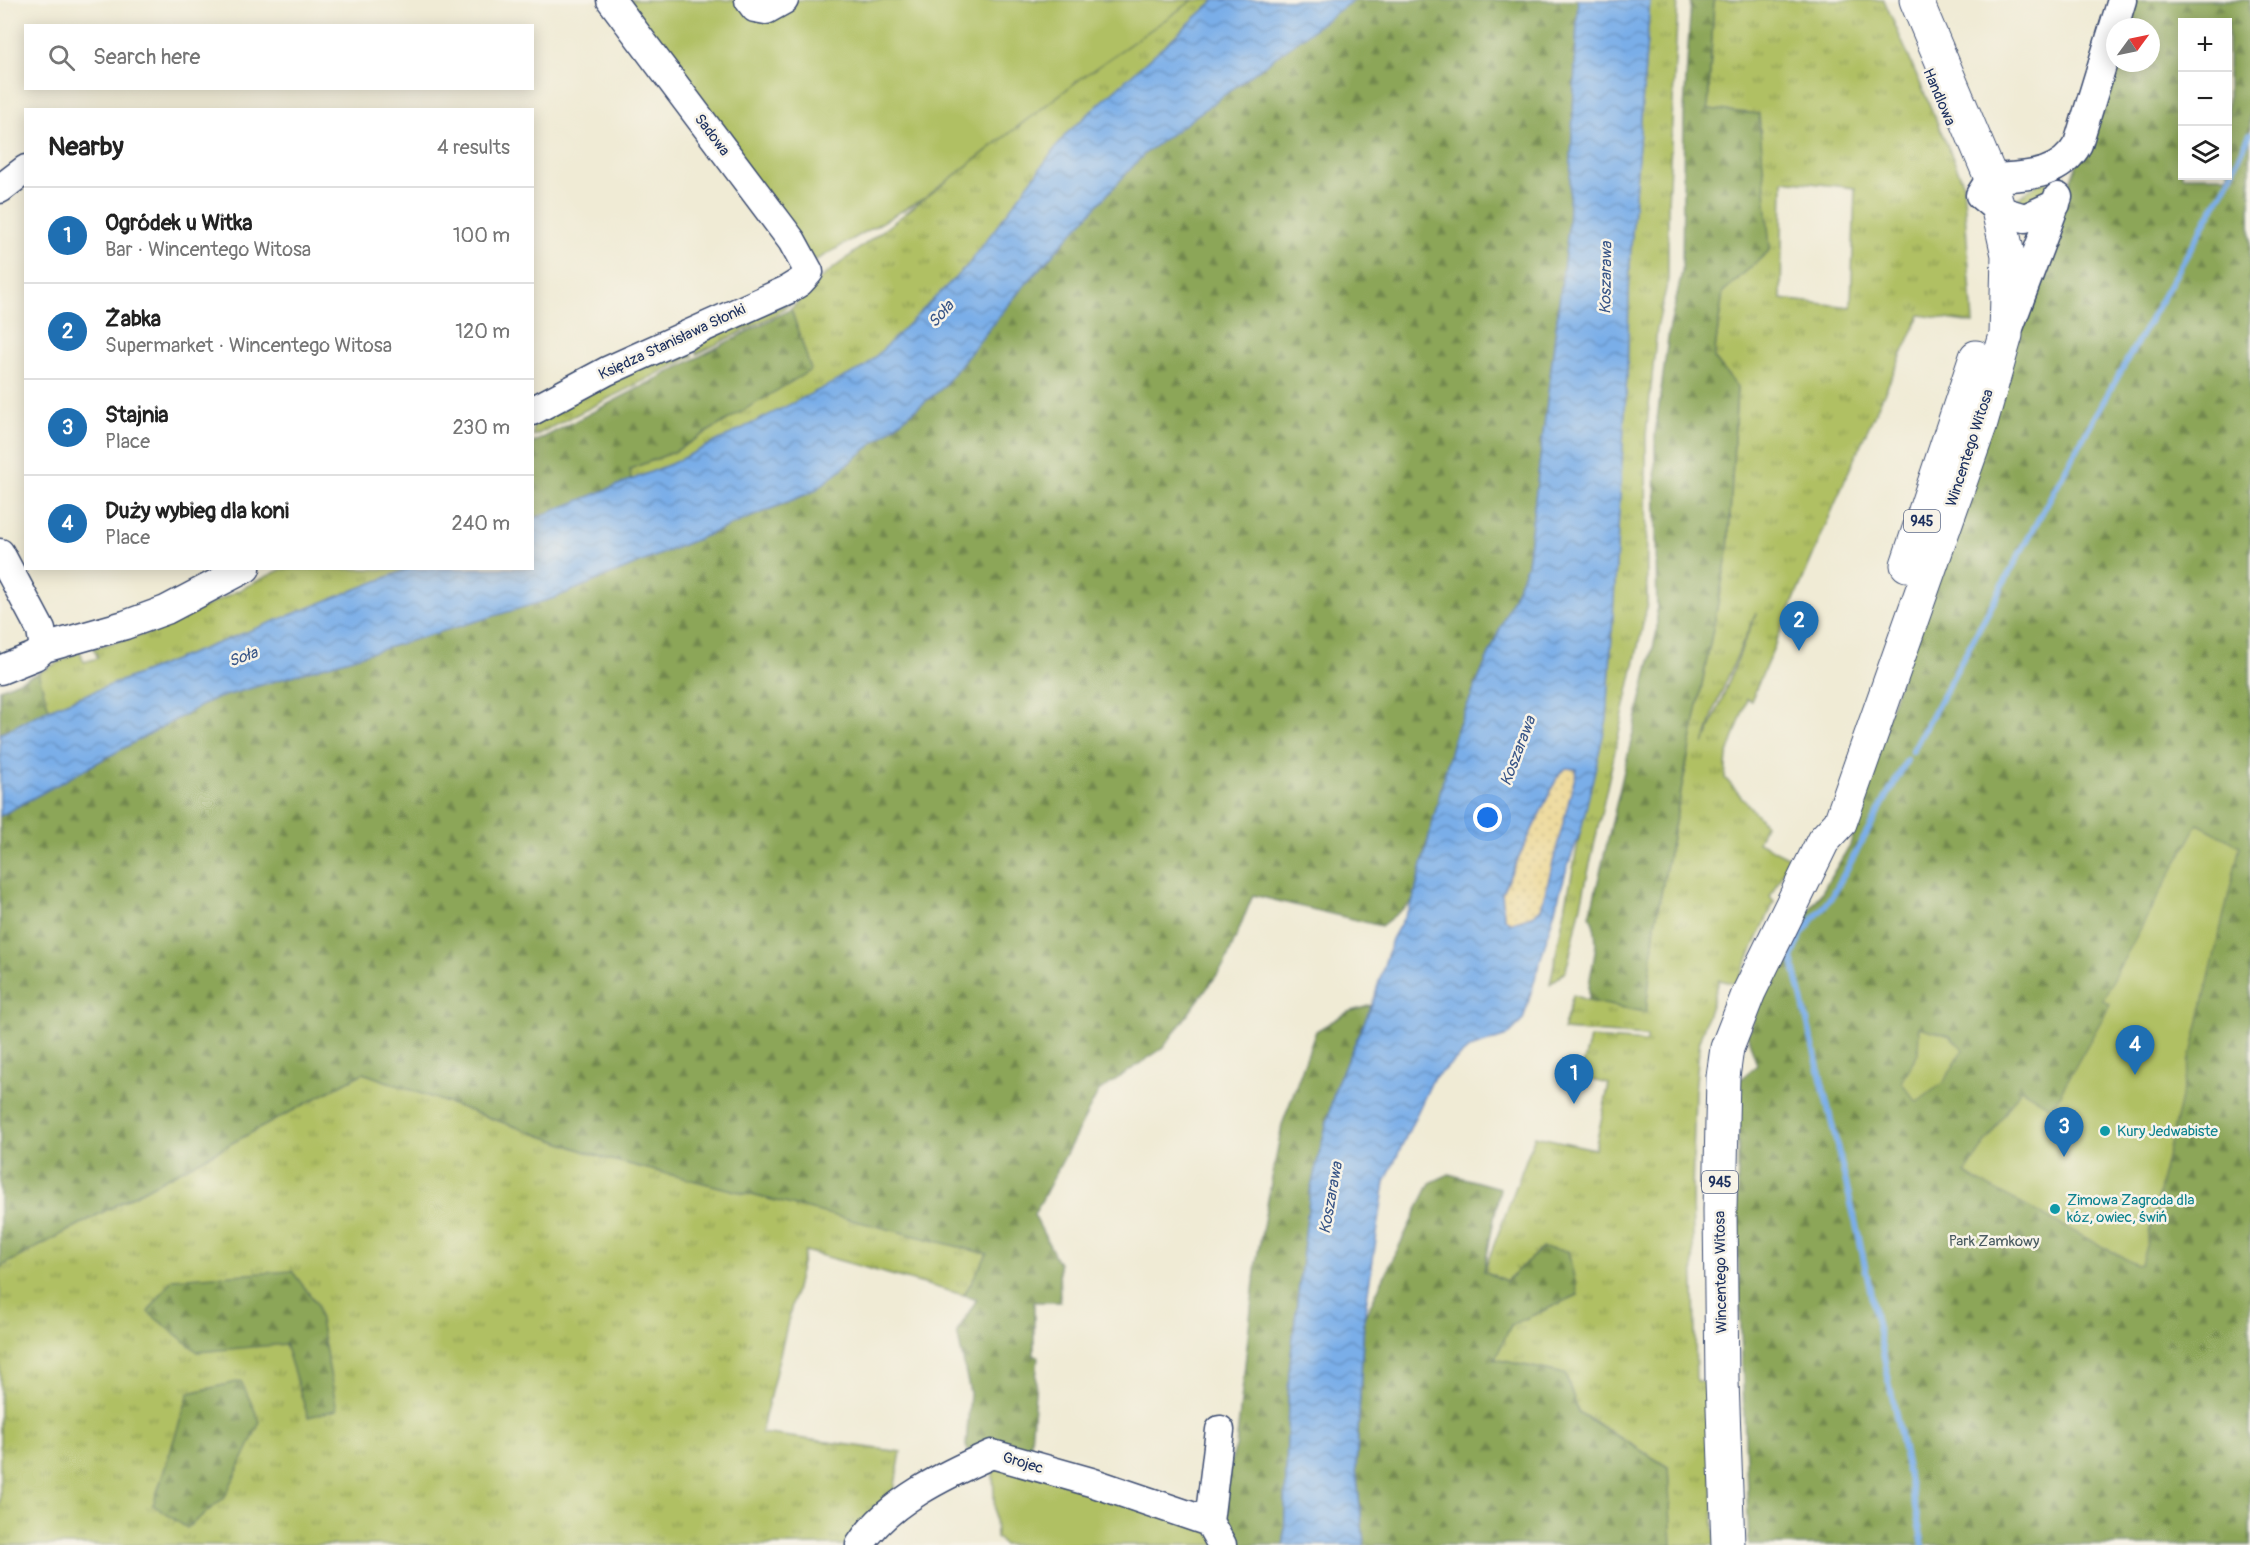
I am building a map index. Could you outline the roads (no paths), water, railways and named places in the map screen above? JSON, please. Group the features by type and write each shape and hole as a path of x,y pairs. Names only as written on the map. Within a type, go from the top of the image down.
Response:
{"main road":[{"name":"Handlowa","path":"1898,0 1990,194"},
{"name":"Handlowa","path":"1916,0 1990,194"},
{"name":"Wincentego Witosa","path":"1728,1545 1721,1267 1723,1077 1727,1048 1749,992 1823,841 1840,823 1980,426 2006,335 2008,255 1990,194"},
{"name":"Wincentego Witosa","path":"1823,841 1825,810 1970,379 1984,329 1990,194"}],"street":[{"name":"Sadowa","path":"611,0 792,242 809,272"},
{"path":"749,0 755,8 766,10 784,0"},
{"path":"2006,335 2078,144 2122,0"},
{"path":"2056,204 2025,218 1990,194 2023,175 2064,164 2078,144"},
{"path":"0,189 24,171"},
{"name":"Księdza Stanisława Słonki","path":"534,410 606,371 787,290 800,282 809,272"},
{"path":"0,553 40,630 44,648"},
{"path":"0,670 34,656 44,648 125,625 166,610 242,570"},
{"path":"1215,1534 1220,1430"},
{"name":"Grojec","path":"860,1545 880,1518 901,1503 992,1454 1091,1482 1215,1534"}],"water":[{"name":"Soła","path":"1215,0 1353,0 1144,154 1021,289 942,388 814,491 554,598 211,700 0,816 0,734 49,709 405,570 534,570 534,519 671,464 865,367 968,265 1066,134"},
{"name":"Koszarawa","path":"1578,0 1650,0 1630,260 1627,375 1607,719 1581,830 1567,868 1523,1020 1507,1036 1470,1048 1433,1079 1385,1182 1364,1318 1356,1469 1364,1545 1284,1545 1289,1372 1310,1192 1336,1085 1372,1005 1392,939 1413,901 1454,737 1527,565 1568,230","holes":["1566,768 1577,769 1541,909 1532,916 1510,923 1504,917 1502,892 1558,776"]}],"waterway":[{"path":"1912,752 2075,452 2227,184 2250,134"},
{"path":"1907,760 1832,896 1802,933 1792,958 1859,1237 1923,1545"}],"place":[{"name":"Żabka","path":"1799,651"},
{"name":"Duży wybieg dla koni","path":"2135,1075"},
{"name":"Ogródek u Witka","path":"1574,1104"},
{"name":"Kury Jedwabiste","path":"2105,1131"},
{"name":"Stajnia","path":"2064,1157"},
{"name":"Zimowa Zagroda dla kóz, owiec, świń","path":"2055,1209"}],"park label":[{"name":"Park Zamkowy","path":"1994,1241"}]}
